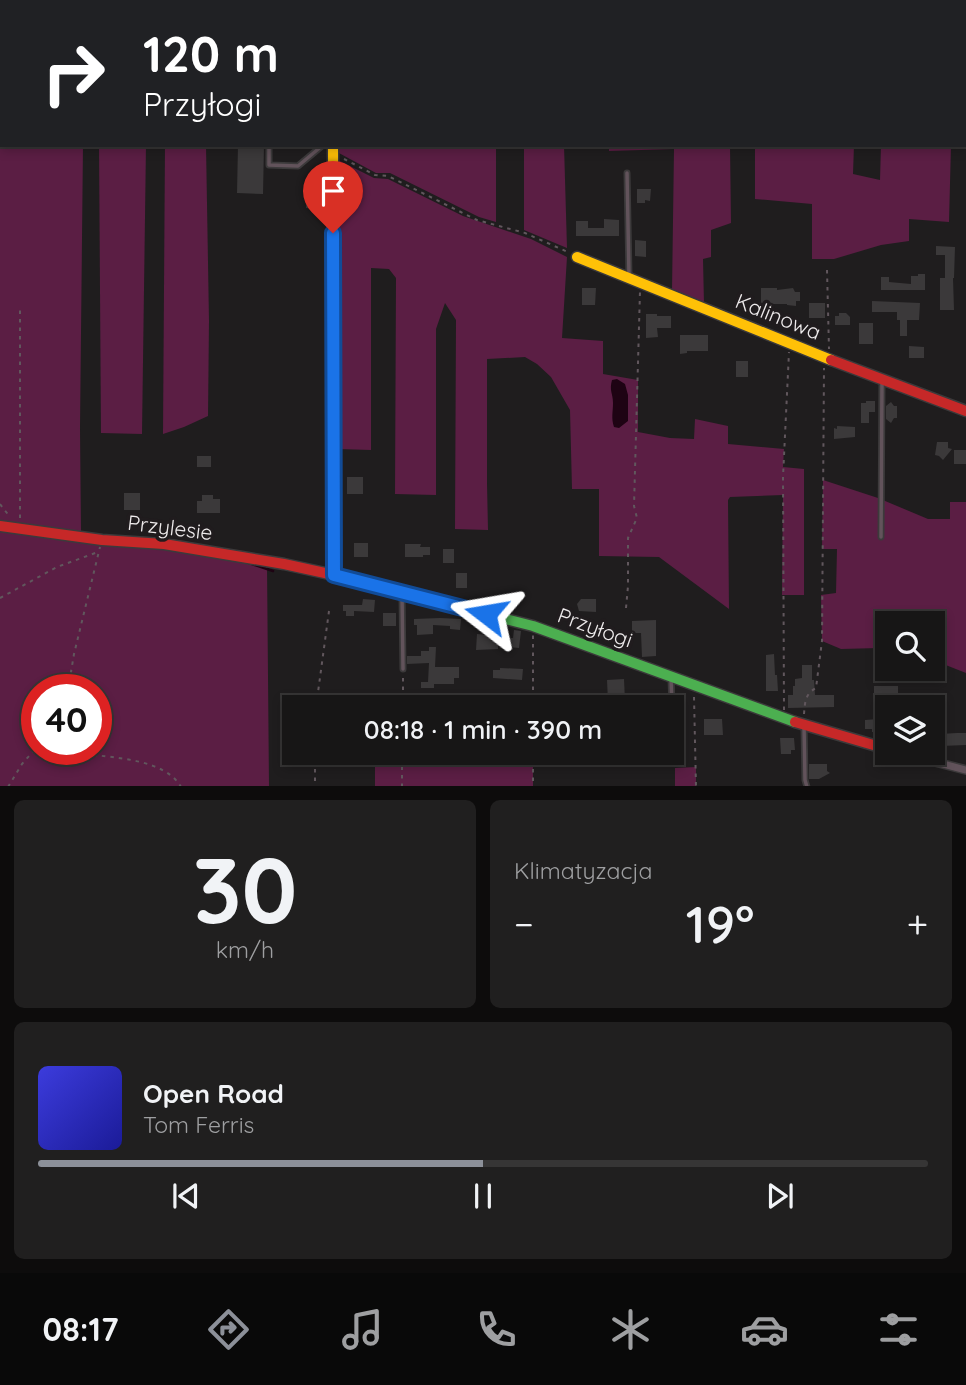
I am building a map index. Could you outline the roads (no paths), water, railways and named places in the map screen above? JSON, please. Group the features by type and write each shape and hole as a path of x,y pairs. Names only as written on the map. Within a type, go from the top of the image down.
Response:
{"street":[{"path":"333,150 334,575"},
{"name":"Kalinowa","path":"577,257 966,411"},
{"name":"Przylesie","path":"0,526 102,540 164,544 334,575"},
{"name":"Przyłogi","path":"334,575 533,626 783,718 875,746"},
{"path":"945,765 966,770"}],"lane":[{"path":"269,148 269,165 298,166 321,147"},
{"path":"627,173 629,278"},
{"path":"881,537 882,379"},
{"path":"402,592 403,669"},
{"path":"671,676 672,695"},
{"path":"804,724 807,786"}],"waterway":[{"path":"246,562 273,571"}]}
